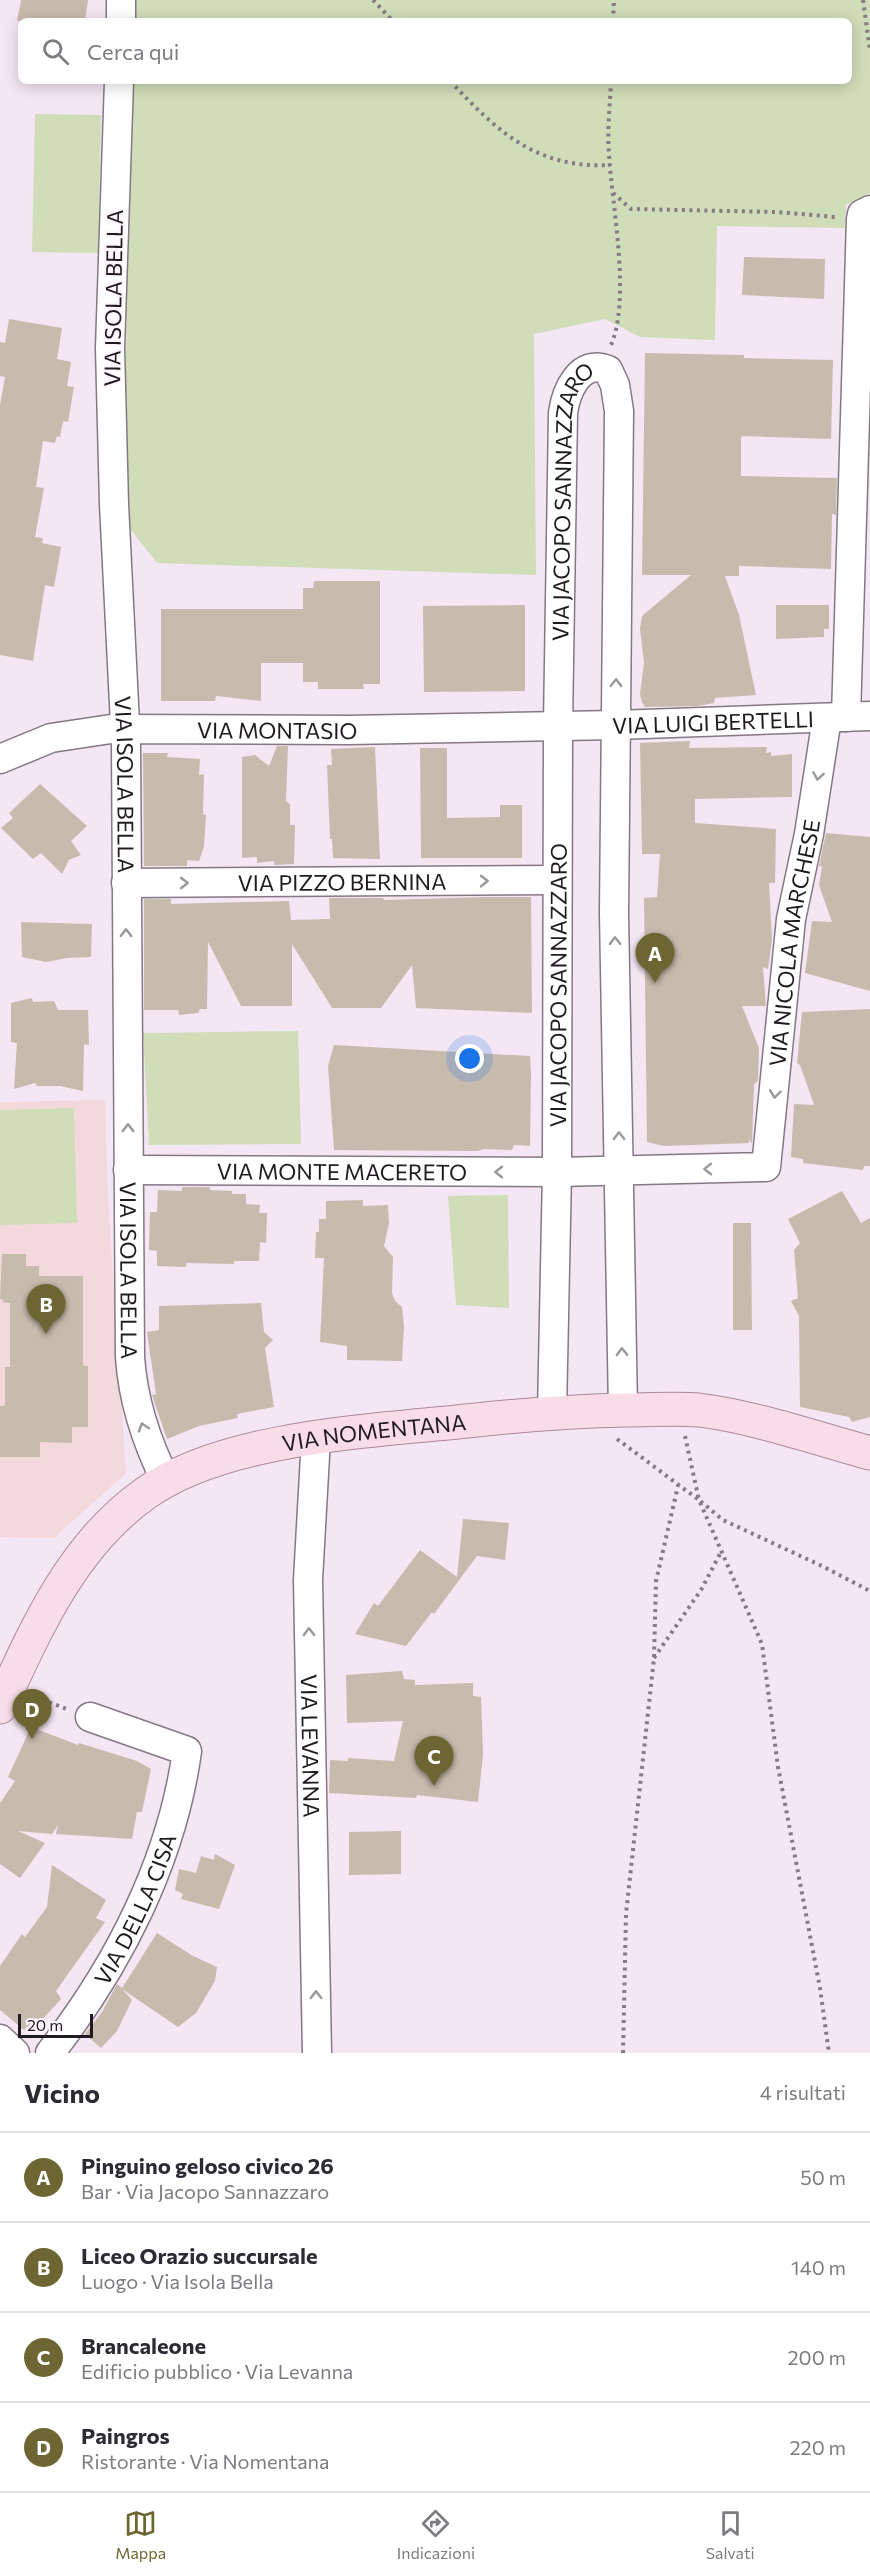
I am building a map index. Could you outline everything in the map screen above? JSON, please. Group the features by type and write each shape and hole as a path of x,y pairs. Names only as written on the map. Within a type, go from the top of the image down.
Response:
{"main road":[{"name":"VIA NOMENTANA","path":"14,1701 32,1637 77,1563 98,1536 147,1492 211,1461 316,1438 566,1412 683,1409 749,1421 870,1453"}],"street":[{"path":"121,18 122,0"},
{"name":"VIA ISOLA BELLA","path":"119,84 110,348 114,504 126,729 131,1372 142,1425 166,1481"},
{"name":"VIA NICOLA MARCHESE","path":"766,1167 791,919 810,834 848,717 866,214"},
{"name":"VIA JACOPO SANNAZZARO","path":"566,1412 557,1172 558,725 564,405 577,377 589,369 602,368 608,370 613,379 619,411 614,913 623,1410"},
{"name":"VIA LUIGI BERTELLI","path":"558,725 848,717"},
{"name":"VIA MONTASIO","path":"0,759 32,744 72,733 126,729 348,730 558,725"},
{"name":"VIA PIZZO BERNINA","path":"126,883 557,880"},
{"name":"VIA MONTE MACERETO","path":"128,1170 557,1172 766,1167"},
{"name":"VIA LEVANNA","path":"316,1438 308,1580 317,2053"},
{"name":"VIA DELLA CISA","path":"50,2053 91,1998 114,1958 144,1895 177,1808 186,1751 90,1717"},
{"path":"0,2039 15,2053"}],"path":[{"path":"373,0 390,18"},
{"path":"613,18 615,0"},
{"path":"863,0 870,51"},
{"path":"453,84 480,113 522,146 573,164 610,165"},
{"path":"602,368 617,332 620,289 610,165 611,84"},
{"path":"612,193 631,209 866,214"},
{"path":"683,1409 685,1437 699,1500 762,1644 778,1767 830,2053"},
{"path":"566,1412 699,1500 723,1520 870,1591"},
{"path":"623,2053 626,1914 654,1659 656,1581 678,1486"},
{"path":"654,1659 700,1590 722,1552"},
{"path":"14,1701 90,1717"}],"shaded area":[{"path":"105,1100 108,1199 126,1473 54,1538 0,1537 0,1102"}],"green space":[{"path":"136,0 870,0 870,193 846,205 845,228 717,226 715,340 640,337 605,319 534,334 536,575 157,563 124,521 128,198 133,84 852,84 852,18 135,18"},
{"path":"35,114 101,115 98,253 32,252"},
{"path":"298,1031 301,1144 149,1145 143,1033"},
{"path":"74,1108 77,1223 0,1225 0,1110"},
{"path":"508,1195 509,1308 456,1305 448,1196"}],"building":[{"path":"21,0 88,0 85,18 18,18 17,21"},
{"path":"744,257 825,259 824,299 742,295"},
{"path":"9,319 62,328 57,359 71,362 67,386 74,387 68,422 63,421 60,437 57,436 55,443 43,441 36,487 44,488 35,537 43,538 42,543 61,547 54,587 45,585 33,661 0,655 0,405 5,377 0,376 0,342 5,343"},
{"path":"645,353 833,360 831,439 742,436 741,438 741,476 837,478 836,515 832,514 831,569 739,566 739,576 725,576 739,615 756,695 715,698 714,703 698,706 645,707 642,702 640,694 644,663 640,629 642,616 691,575 642,575"},
{"path":"314,581 380,581 380,684 363,684 364,689 318,689 318,682 303,682 303,663 261,663 261,701 216,696 215,701 161,701 161,609 303,609 303,588 313,588"},
{"path":"525,605 525,691 424,692 423,606"},
{"path":"776,605 829,605 829,629 824,629 824,637 776,639"},
{"path":"690,741 689,748 767,747 766,753 771,752 771,756 792,754 792,797 695,799 695,823 776,829 775,883 769,883 772,939 768,969 763,967 766,1006 742,1006 759,1048 758,1081 754,1084 752,1144 749,1139 749,1143 664,1146 647,1142 644,898 657,897 660,854 642,854 640,743"},
{"path":"277,746 288,746 286,801 290,804 290,825 295,825 294,864 274,865 274,861 257,863 257,857 242,858 242,757 255,755 269,766"},
{"path":"375,747 380,859 333,858 327,765 332,765 331,749"},
{"path":"420,748 447,748 447,818 500,817 500,805 522,805 522,858 421,858"},
{"path":"143,753 168,753 167,757 200,759 199,775 204,774 203,814 206,815 204,846 199,861 187,860 187,866 144,866"},
{"path":"40,784 87,826 71,841 81,855 69,860 62,874 41,853 33,859 1,828 13,818 9,813"},
{"path":"826,833 870,837 870,991 805,973 812,921 832,922 819,885 822,867 819,866"},
{"path":"531,897 532,1013 416,1008 412,965 381,1008 332,1008 292,944 292,1006 241,1006 208,942 207,1009 200,1009 198,1013 179,1015 178,1010 144,1010 144,899 171,899 171,904 289,901 291,920 330,919 329,898 383,898 384,900"},
{"path":"21,922 92,924 91,957 46,962 22,957"},
{"path":"32,998 33,1002 54,1001 58,1010 88,1010 89,1045 84,1044 83,1091 60,1086 37,1086 35,1083 14,1089 17,1043 11,1042 11,1003"},
{"path":"870,1009 870,1166 864,1166 863,1170 803,1163 803,1159 791,1157 794,1104 814,1105 800,1065 797,1063 802,1012"},
{"path":"334,1045 530,1056 530,1146 514,1145 512,1150 484,1149 478,1151 334,1150 328,1066"},
{"path":"182,1187 210,1187 210,1190 246,1194 246,1204 260,1205 259,1213 267,1213 266,1243 260,1242 259,1261 234,1261 234,1264 186,1263 186,1267 157,1266 157,1251 149,1250 150,1212 157,1212 158,1190 182,1191"},
{"path":"842,1191 861,1223 870,1218 870,1417 852,1422 849,1417 800,1407 799,1316 791,1301 798,1298 794,1250 800,1243 788,1219"},
{"path":"363,1200 363,1206 388,1205 389,1223 384,1246 393,1257 392,1293 395,1301 402,1307 404,1326 402,1361 347,1360 347,1346 320,1342 324,1258 315,1258 319,1219 326,1219 326,1201"},
{"path":"733,1223 751,1223 752,1330 733,1330"},
{"path":"2,1254 26,1254 26,1266 39,1266 39,1276 83,1276 83,1366 88,1366 88,1427 72,1427 72,1443 40,1442 40,1457 0,1457 0,1406 5,1406 5,1367 10,1367 10,1303 0,1299"},
{"path":"261,1303 264,1332 273,1340 265,1348 274,1407 237,1414 238,1418 199,1426 167,1439 152,1395 156,1394 147,1332 159,1330 159,1306"},
{"path":"463,1519 509,1523 505,1560 477,1556 434,1614 432,1612 406,1646 355,1634 374,1603 378,1606 420,1550 457,1577"},
{"path":"402,1671 404,1679 415,1680 415,1685 473,1683 473,1696 481,1697 483,1755 478,1802 417,1795 416,1798 329,1793 330,1760 348,1761 348,1758 394,1761 403,1721 347,1723 346,1675"},
{"path":"31,1727 78,1745 79,1743 137,1761 151,1769 142,1812 137,1812 132,1839 56,1834 58,1825 52,1834 18,1831 45,1843 20,1878 0,1864 0,1803 15,1781 8,1777"},
{"path":"401,1831 401,1874 349,1875 349,1832"},
{"path":"215,1854 235,1865 219,1909 181,1899 183,1894 175,1890 179,1869 196,1873 201,1856 214,1860"},
{"path":"52,1865 106,1900 96,1918 105,1922 56,1991 61,1999 41,2021 36,2018 24,2030 0,2010 0,1966 22,1934 25,1937 47,1907"},
{"path":"157,1933 193,1956 217,1967 215,1981 196,2013 178,2027 122,1989 132,2000 117,2031 101,2048 85,2034 102,2012 117,1984 122,1988"}],"place":[{"name":"Pinguino geloso civico 26","path":"655,983"},
{"name":"Liceo Orazio succursale","path":"46,1334"},
{"name":"Paingros","path":"32,1739"},
{"name":"Brancaleone","path":"434,1786"}]}
